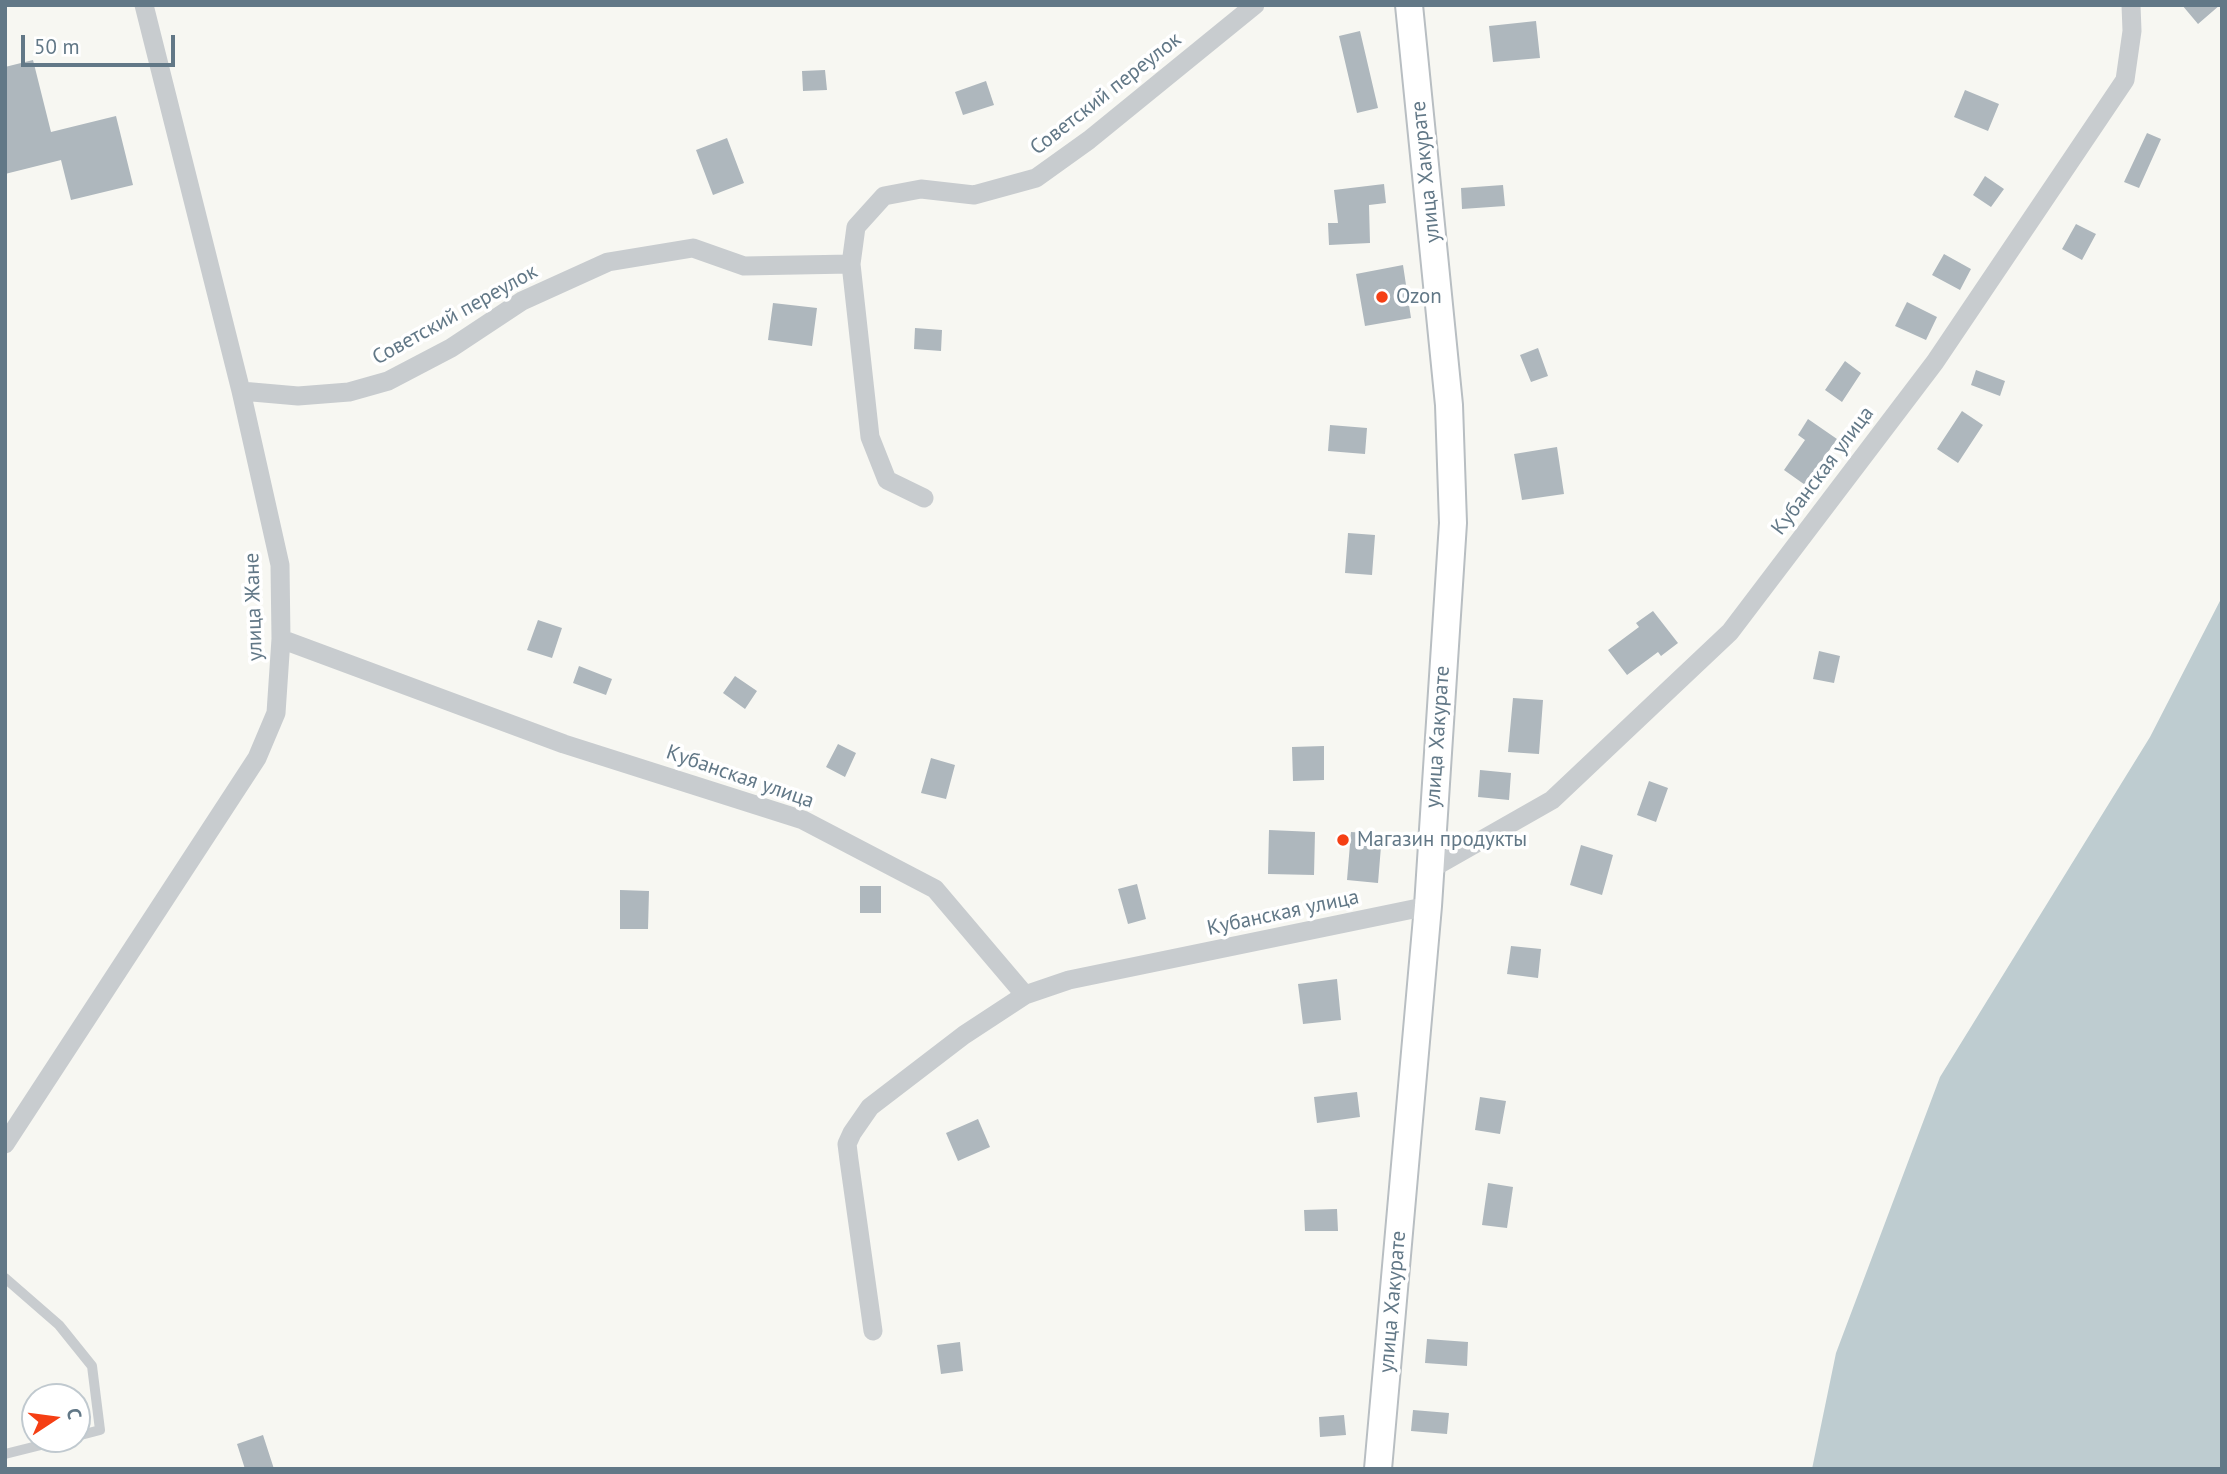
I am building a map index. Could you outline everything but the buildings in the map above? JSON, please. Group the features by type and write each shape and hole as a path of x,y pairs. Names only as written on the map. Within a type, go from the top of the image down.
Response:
{"street":[{"name":"улица Жане","path":"5,1144 257,758 276,713 281,639 280,565 241,391 144,5"},
{"name":"Советский переулок","path":"924,498 887,480 870,437 850,264 856,227 884,196 921,189 974,195 1036,177 1089,140 1255,5"},
{"name":"улица Хакурате","path":"1378,1469 1428,906 1453,523 1449,405 1409,5"},
{"name":"Кубанская улица","path":"1429,870 1552,800 1730,632 1935,362 2125,80 2132,30 2131,5"},
{"name":"Советский переулок","path":"241,391 298,396 349,392 388,381 451,348 522,301 608,262 693,248 744,266 850,264"},
{"name":"Кубанская улица","path":"281,639 564,744 803,820 935,889 1025,995 1069,980 1428,906"},
{"path":"873,1331 847,1144 870,1107 964,1035 1025,995"}],"lane":[{"path":"5,1279 59,1325 92,1366 100,1430 91,1432"}],"shaded area":[{"path":"2222,597 2222,1469 1812,1469 1836,1353 1940,1077 2150,737"}],"place":[{"name":"Ozon","path":"1382,297"},
{"name":"Магазин продукты","path":"1343,840"}]}
